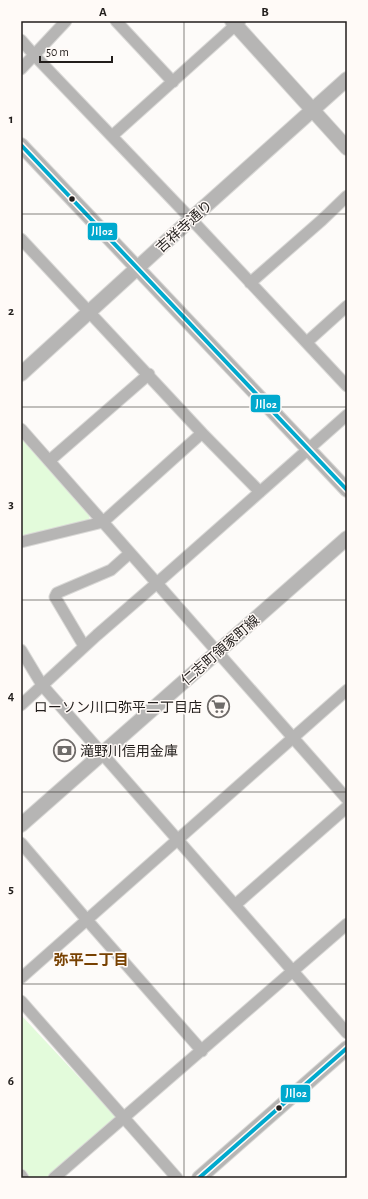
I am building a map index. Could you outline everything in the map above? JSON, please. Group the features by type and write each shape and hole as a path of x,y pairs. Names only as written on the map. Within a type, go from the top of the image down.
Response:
{"street":[{"path":"21,69 35,56 66,21"},
{"path":"116,21 173,82"},
{"path":"112,136 173,82 236,22 347,148"},
{"path":"21,40 191,218 347,386"},
{"name":"吉祥寺通り","path":"21,374 191,218 347,79"},
{"path":"21,145 347,490"},
{"path":"250,283 347,196"},
{"path":"21,238 149,374 202,433 260,492"},
{"path":"307,342 347,306"},
{"path":"48,461 149,374"},
{"path":"21,705 84,646 347,415"},
{"path":"21,429 347,798"},
{"path":"21,542 103,522 202,433"},
{"name":"仁志町領家町線","path":"21,825 347,538"},
{"path":"84,646 55,596 57,593 111,570 130,553"},
{"path":"21,650 42,685 347,1033"},
{"path":"21,978 347,690"},
{"path":"235,905 347,807"},
{"path":"21,843 202,1051"},
{"path":"54,1178 347,924"},
{"path":"21,1001 177,1178"},
{"path":"199,1178 347,1048"}],"green space":[{"path":"21,437 90,514 89,520 21,538"},
{"path":"21,1015 117,1118 48,1178 31,1178 21,1167"}],"transit line":[{"name":"川02","path":"21,145 347,490"},
{"name":"川02","path":"199,1178 347,1048"}],"place":[{"name":"ローソン川口弥平二丁目店","path":"218,707"},
{"name":"滝野川信用金庫","path":"64,751"}],"district":[{"name":"弥平二丁目","path":"91,960"}]}
